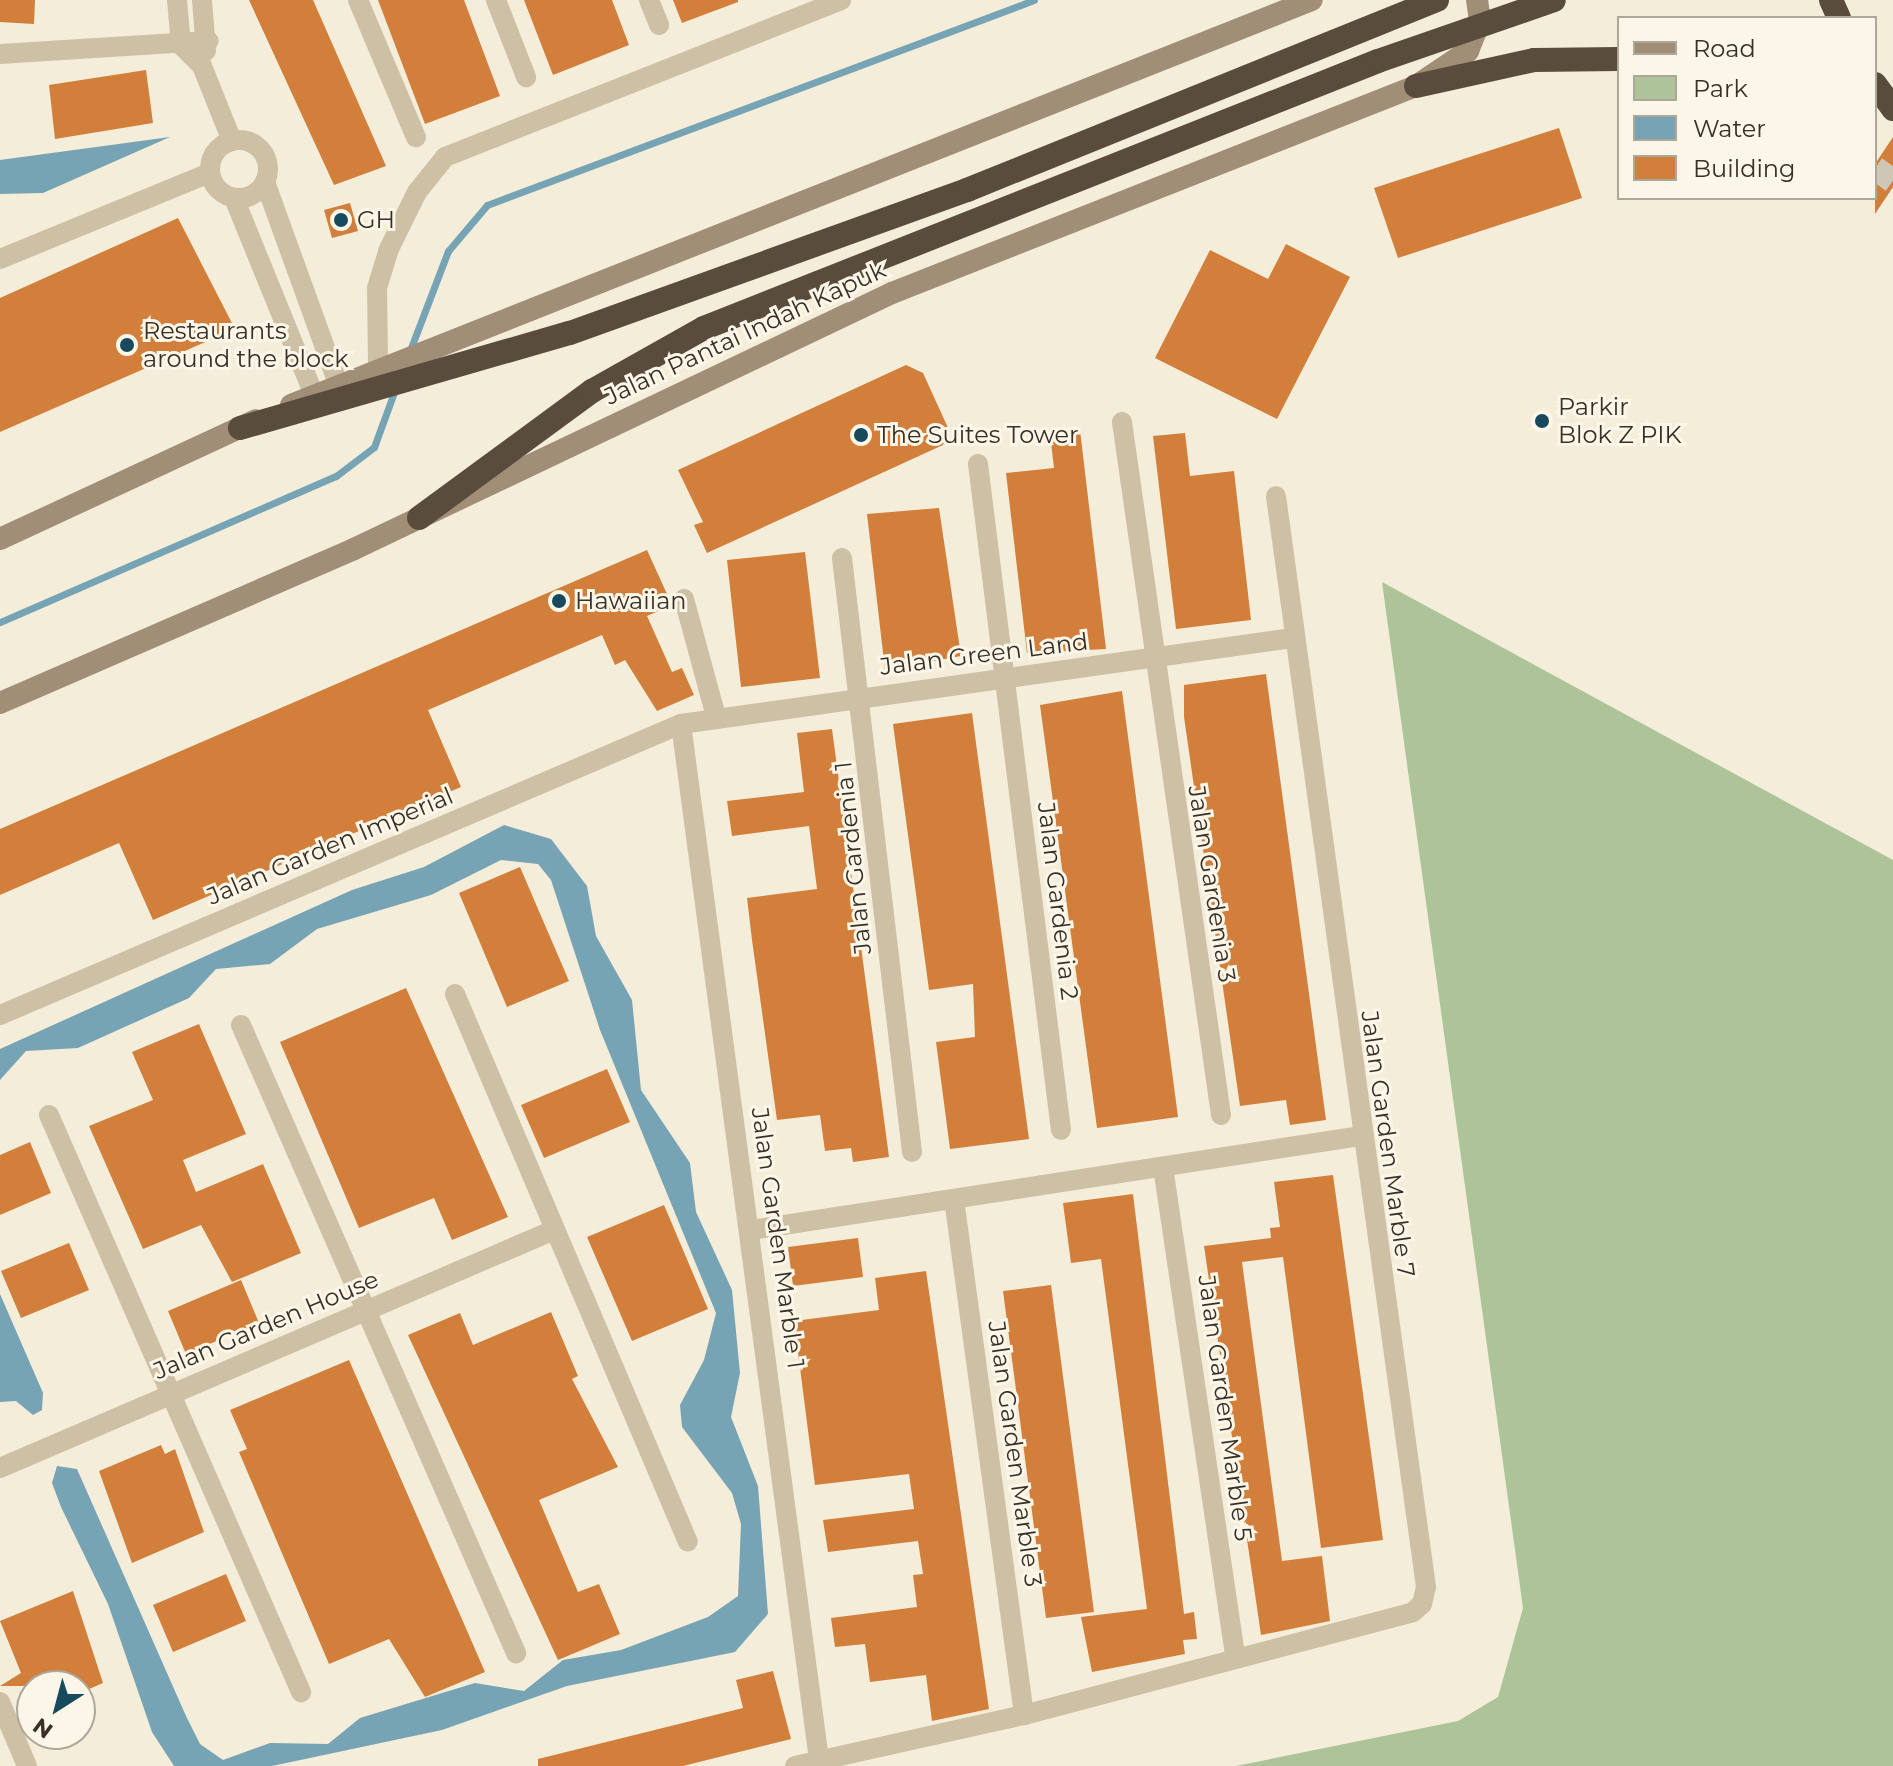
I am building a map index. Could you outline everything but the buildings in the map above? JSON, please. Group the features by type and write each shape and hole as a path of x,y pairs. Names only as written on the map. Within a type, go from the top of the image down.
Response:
{"highway":[{"path":"240,428 407,383 967,190 1367,31 1437,0"},
{"path":"419,518 592,391 704,328 1378,61 1554,0"},
{"path":"1416,86 1534,60 1617,59"},
{"path":"1877,87 1893,109"}],"main road":[{"path":"0,539 386,363 1312,0"},
{"name":"Jalan Pantai Indah Kapuk","path":"0,703 419,518 880,298 1416,86 1468,51 1480,21 1477,0"}],"street":[{"path":"177,0 181,45 202,66 232,141 261,151 265,182 338,384"},
{"path":"202,0 209,41 202,66"},
{"path":"358,0 416,137"},
{"path":"496,0 526,77"},
{"path":"649,0 659,25"},
{"path":"386,363 377,288 388,251 417,192 445,157 841,0"},
{"path":"0,54 209,41"},
{"path":"210,173 215,152 232,141"},
{"path":"210,173 234,198 314,395"},
{"path":"0,259 210,173"},
{"path":"234,198 252,195 265,182"},
{"name":"Jalan Gardenia 3","path":"1122,422 1153,660 1221,1115"},
{"name":"Jalan Gardenia 2","path":"978,464 1061,1130"},
{"name":"Jalan Garden Marble 7","path":"1235,1656 1413,1612 1422,1604 1426,1587 1360,1136 1276,496"},
{"name":"Jalan Gardenia 1","path":"842,558 912,1152"},
{"path":"684,599 716,717"},
{"name":"Jalan Green Land","path":"681,724 860,694 1153,660 1293,638"},
{"name":"Jalan Garden Imperial","path":"0,1015 681,724"},
{"name":"Jalan Garden Marble 1","path":"681,724 751,1230 819,1759"},
{"path":"455,994 688,1542"},
{"path":"241,1025 516,1653"},
{"path":"49,1115 301,1692"},
{"path":"751,1230 1360,1136"},
{"name":"Jalan Garden Marble 5","path":"1163,1167 1235,1656"},
{"name":"Jalan Garden Marble 3","path":"954,1199 1024,1715"},
{"name":"Jalan Garden House","path":"0,1468 554,1230"},
{"path":"795,1766 1024,1715 1235,1656"},
{"path":"0,1702 27,1766"}],"green space":[{"path":"1382,582 1893,860 1893,1766 1236,1766 1458,1721 1498,1697 1523,1608"}],"water":[{"path":"170,137 43,193 0,194 0,160"},
{"path":"504,825 551,839 587,886 596,936 632,1000 641,1090 690,1163 696,1212 732,1290 740,1373 731,1417 758,1486 768,1614 735,1652 567,1686 442,1730 272,1766 174,1766 152,1732 108,1604 61,1507 52,1483 57,1466 77,1469 200,1744 223,1760 270,1743 328,1744 360,1718 475,1683 524,1691 563,1660 621,1650 708,1617 738,1596 741,1524 732,1493 682,1427 680,1405 704,1360 716,1313 600,1030 551,880 538,864 501,860 431,895 317,929 270,964 216,969 189,998 78,1048 26,1051 0,1080 0,1049 352,890 424,867"},
{"path":"0,1294 43,1393 42,1410 33,1415 16,1401 0,1402"}],"waterway":[{"path":"409,353 448,251 487,205 1034,0"},
{"path":"0,622 336,476 374,447 396,387"}],"tunnel":[{"path":"1877,169 1893,181"}],"place":[{"name":"GH","path":"341,220"},
{"name":"Restaurants around the block","path":"127,345"},
{"name":"Parkir Blok Z PIK","path":"1542,421"},
{"name":"The Suites Tower","path":"861,435"},
{"name":"Hawaiian","path":"559,601"}]}
